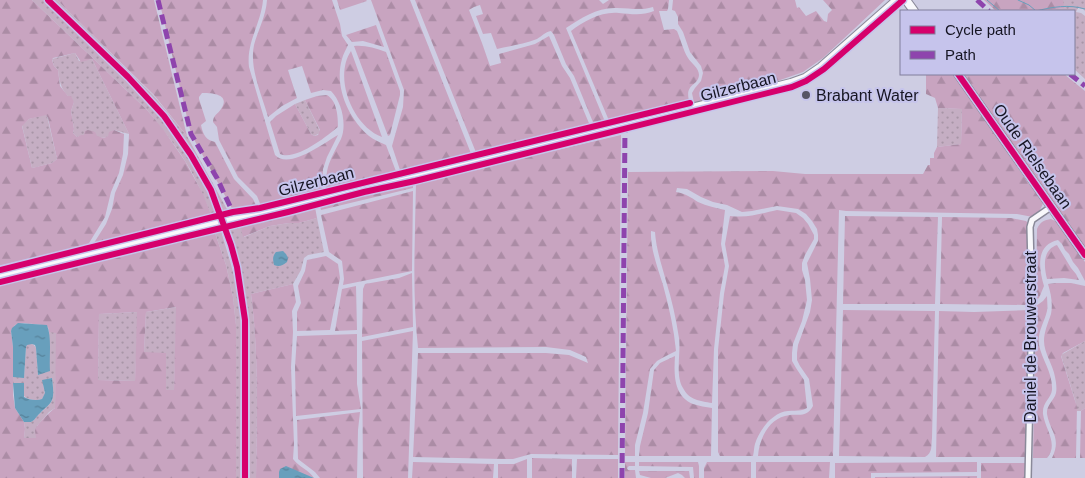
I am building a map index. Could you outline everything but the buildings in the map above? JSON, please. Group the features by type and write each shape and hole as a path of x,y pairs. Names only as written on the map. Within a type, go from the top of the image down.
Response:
{"street":[{"name":"Gilzerbaan","path":"0,276 792,83 805,78 821,67 897,0"},
{"name":"Oude Rielsebaan","path":"959,75 1085,255"},
{"name":"Daniel de Brouwerstraat","path":"1028,478 1032,305 1030,227 1032,220 1051,207"}],"shaded area":[{"path":"32,0 45,0 156,110 186,151 203,180 219,216 212,217 200,188 181,154 147,110"},
{"path":"51,0 57,0 154,96 187,136 229,213 223,215 189,149 163,111"},
{"path":"1063,0 1085,0 1085,11 1078,8 1076,12 1085,16 1085,79 1075,70 1075,10 1051,10 1063,8"},
{"path":"75,53 79,61 92,59 129,134 114,130 105,138 85,135 77,137 73,133 71,111 74,102 62,88 58,70 54,66 52,59"},
{"path":"305,100 320,131 320,133 314,136 311,134 295,104"},
{"path":"938,108 962,109 961,144 937,147"},
{"path":"43,115 47,116 57,159 52,163 32,168 22,125 29,119"},
{"path":"317,218 324,252 308,255 304,258 301,270 293,284 251,294 254,317 257,409 256,478 250,478 250,329 242,278 229,227 240,224 244,237 270,226 299,223"},
{"path":"221,231 235,280 240,316 240,478 236,478 236,325 233,297 226,265 215,233"},
{"path":"177,307 174,390 165,390 144,352 146,312"},
{"path":"138,312 135,381 98,380 99,314"},
{"path":"49,332 56,332 55,408 37,426 37,438 24,438 24,422 34,420 48,406 52,399 52,378 43,384 45,394 42,399 35,400 24,396 24,384 13,383 13,377 24,377 27,344 33,344 36,348 38,375 49,371"},
{"path":"1085,341 1085,408 1077,411 1061,355"}],"green space":[{"path":"0,0 32,0 147,110 163,129 185,161 203,194 212,217 92,246 106,224 112,209 115,193 123,175 128,154 129,134 92,59 81,62 75,53 53,58 54,66 58,70 60,86 68,96 71,96 74,102 71,111 73,133 77,137 84,135 85,131 88,130 104,138 108,136 109,132 114,130 124,134 123,154 119,173 111,192 105,217 86,248 0,271","holes":["46,115 57,159 52,163 32,168 22,126 29,119"]},
{"path":"57,0 154,0 187,136 154,95"},
{"path":"159,0 263,0 250,49 249,67 275,155 281,159 297,157 316,149 338,135 323,169 322,191 261,206 257,196 238,177 219,140 217,127 213,120 221,109 224,100 219,95 202,93 199,99 206,121 201,125 204,134 209,140 215,142 234,179 253,199 257,207 234,212 191,134"},
{"path":"267,0 332,0 342,36 348,45 342,57 340,69 341,90 345,101 361,129 386,145 397,174 326,191 328,167 343,133 341,107 331,91 323,90 311,93 302,66 288,70 297,98 282,106 268,117 253,63 254,45 264,17"},
{"path":"337,0 366,0 367,1 340,10"},
{"path":"371,0 410,0 472,156 401,173 392,146 403,107 404,90"},
{"path":"415,0 599,0 603,4 609,0 669,0 667,11 659,11 664,30 674,29 677,31 686,55 699,72 698,79 688,92 690,104 610,123 571,31 587,20 600,15 613,13 645,14 654,11 653,7 603,9 584,17 566,28 606,124 595,127 574,76 566,64 551,31 532,41 497,49 491,33 483,34 476,16 483,14 480,5 469,10 490,66 501,63 499,54 535,44 549,36 562,66 570,78 591,128 477,155"},
{"path":"673,0 795,0 797,8 799,7 806,16 816,11 827,22 828,14 832,10 823,0 885,0 823,58 803,72 766,85 694,103 692,93 701,81 703,73 701,66 690,52 678,24 678,17 675,11 672,10"},
{"path":"984,0 1063,0 1064,8 1051,10 995,10"},
{"path":"376,25 384,47 363,41 352,42 346,35"},
{"path":"354,46 370,47 386,52 400,91 390,135 388,136"},
{"path":"351,51 382,137 362,123 349,100 344,74 346,62"},
{"path":"926,75 954,75 1029,184 1044,200 1039,212 1033,217 1017,214 839,210 833,456 758,456 762,437 769,426 779,418 807,413 813,406 809,379 797,360 797,353 812,300 807,263 818,241 817,229 806,214 798,209 777,206 742,212 701,197 687,189 677,188 676,192 705,205 725,210 721,244 725,266 714,349 712,403 699,401 688,395 681,383 679,377 677,324 658,251 655,232 651,231 653,251 669,310 676,351 657,361 650,369 643,413 635,445 635,456 625,456 628,172 773,171 805,174 923,174 928,165 930,165 930,158 934,158 937,147 961,144 962,109 938,108 935,98 926,94"},
{"path":"961,75 1065,75 1085,91 1085,251"},
{"path":"327,95 335,105 338,127 311,147 294,154 280,154 270,122 295,104 311,134 314,136 318,135 320,130 305,100"},
{"path":"621,135 618,455 531,454 513,459 413,457 418,353 546,353 569,355 588,363 586,357 570,350 546,347 418,348 414,286 416,183"},
{"path":"413,183 413,188 321,210 320,206"},
{"path":"413,191 412,271 343,285 342,261 329,252 321,215"},
{"path":"315,207 317,218 299,223 270,226 243,237 240,224"},
{"path":"777,210 796,213 808,224 814,235 814,239 802,263 807,300 792,353 792,361 804,380 807,408 782,412 772,418 763,428 757,439 753,456 720,456 718,452 718,350 729,266 725,244 730,216 748,216"},
{"path":"845,216 938,217 935,304 843,304"},
{"path":"942,217 1011,218 1028,223 1029,305 940,304"},
{"path":"1051,219 1057,222 1085,262 1085,281 1058,240 1045,247 1042,252 1040,265 1044,286 1039,298 1036,300 1037,229 1043,222"},
{"path":"215,233 226,265 233,297 236,325 236,478 0,478 0,285","holes":["176,307 174,390 166,390 166,353 144,352 146,312","137,312 135,381 98,380 99,314","24,323 42,325 48,327 49,332 56,333 55,408 36,428 36,438 24,438 24,422 15,408 11,331 15,325"]},
{"path":"1057,245 1079,280 1064,278 1047,279 1045,269 1046,255 1052,247"},
{"path":"326,256 338,264 340,278 330,330 297,331 297,312 301,303 298,286 305,271 307,260"},
{"path":"412,273 413,327 362,337 363,289 365,284 399,278"},
{"path":"1071,283 1085,286 1085,341 1061,356 1077,407 1076,458 1052,458 1056,440 1048,420 1047,411 1055,396 1056,385 1044,341 1045,331 1052,310 1048,284"},
{"path":"293,284 296,302 292,311 293,459 314,478 297,472 279,472 279,478 256,478 256,363 251,294"},
{"path":"356,286 357,330 335,331 342,289"},
{"path":"1047,296 1047,311 1040,332 1039,345 1052,384 1052,390 1044,406 1043,414 1052,447 1047,458 1033,458 1036,306"},
{"path":"843,310 935,311 931,446 929,453 925,457 839,456"},
{"path":"1029,310 1027,457 936,457 939,311"},
{"path":"413,331 408,478 363,478 362,341"},
{"path":"357,334 357,384 361,409 296,416 295,367 297,336"},
{"path":"675,356 676,383 682,396 693,404 712,408 711,456 639,456 654,370 660,363"},
{"path":"1085,408 1085,458 1080,458 1081,411"},
{"path":"360,412 357,478 320,478 298,459 297,420"},
{"path":"532,458 572,459 572,478 532,478"},
{"path":"527,459 527,478 498,478 498,464 514,464"},
{"path":"577,459 618,459 618,478 576,478"},
{"path":"413,462 494,464 493,478 412,478"},
{"path":"625,462 635,462 635,466 627,468 628,470 635,470 636,478 625,478"},
{"path":"639,462 698,462 699,478 694,478 693,467 639,466"},
{"path":"707,462 751,462 751,478 704,478 704,468"},
{"path":"756,462 830,462 829,478 756,478"},
{"path":"977,462 977,472 871,473 871,478 835,478 835,463"},
{"path":"981,463 1027,463 1027,478 981,478"},
{"path":"639,471 689,471 690,478 685,478 678,473 665,478 651,478 640,475"},
{"path":"977,476 977,478 875,478 875,477"}],"water":[{"path":"283,251 288,258 287,262 280,266 274,265 273,258 276,252"},
{"path":"18,323 47,325 50,341 50,371 38,375 36,348 32,344 26,347 24,378 13,377 11,331"},
{"path":"52,378 53,394 50,403 34,420 24,422 15,408 13,383 24,383 24,397 38,400 42,399 45,393 42,380"},
{"path":"286,466 314,478 279,478 280,469"}],"waterway":[{"path":"987,0 999,10"},
{"path":"1018,0 1035,10"},
{"path":"1040,10 1060,7 1085,9"}],"marked path":[{"path":"158,0 191,134 217,178 234,215"},
{"path":"977,0 988,10"},
{"path":"1071,75 1085,86"},
{"path":"622,478 625,125"}],"cycle path":[{"path":"48,0 128,77 164,116 191,155 211,190 237,267 245,320 245,478"},
{"path":"0,282 792,87 806,81 824,69 903,0"},
{"path":"959,75 1085,255"},
{"path":"0,270 233,212 260,208 690,103"}],"place":[{"name":"Brabant Water","path":"806,95"}]}
